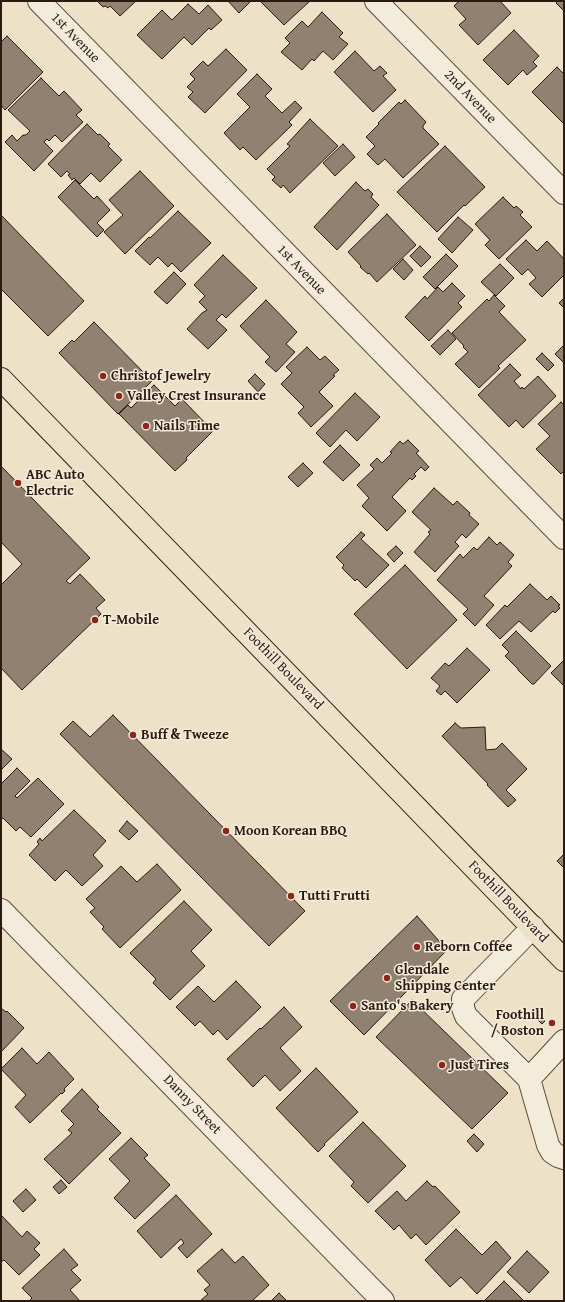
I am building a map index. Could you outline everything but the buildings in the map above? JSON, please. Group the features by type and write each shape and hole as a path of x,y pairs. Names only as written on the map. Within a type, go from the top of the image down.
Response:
{"main road":[{"name":"Foothill Boulevard","path":"1,379 564,960"}],"street":[{"name":"1st Avenue","path":"39,1 564,538"},
{"name":"2nd Avenue","path":"376,1 564,193"},
{"name":"Danny Street","path":"1,910 383,1301"},
{"path":"533,927 463,999 462,1008 466,1016 529,1079 548,1145 552,1152 564,1158"},
{"path":"529,1079 564,1041"}],"place":[{"name":"Christof Jewelry","path":"103,376"},
{"name":"Valley Crest Insurance","path":"119,396"},
{"name":"Nails Time","path":"146,426"},
{"name":"ABC Auto Electric","path":"18,483"},
{"name":"T-Mobile","path":"95,620"},
{"name":"Buff & Tweeze","path":"133,735"},
{"name":"Moon Korean BBQ","path":"226,831"},
{"name":"Tutti Frutti","path":"291,896"},
{"name":"Reborn Coffee","path":"417,947"},
{"name":"Glendale Shipping Center","path":"387,978"},
{"name":"Santo's Bakery","path":"353,1006"},
{"name":"Foothill / Boston","path":"552,1023"},
{"name":"Just Tires","path":"442,1065"}]}
